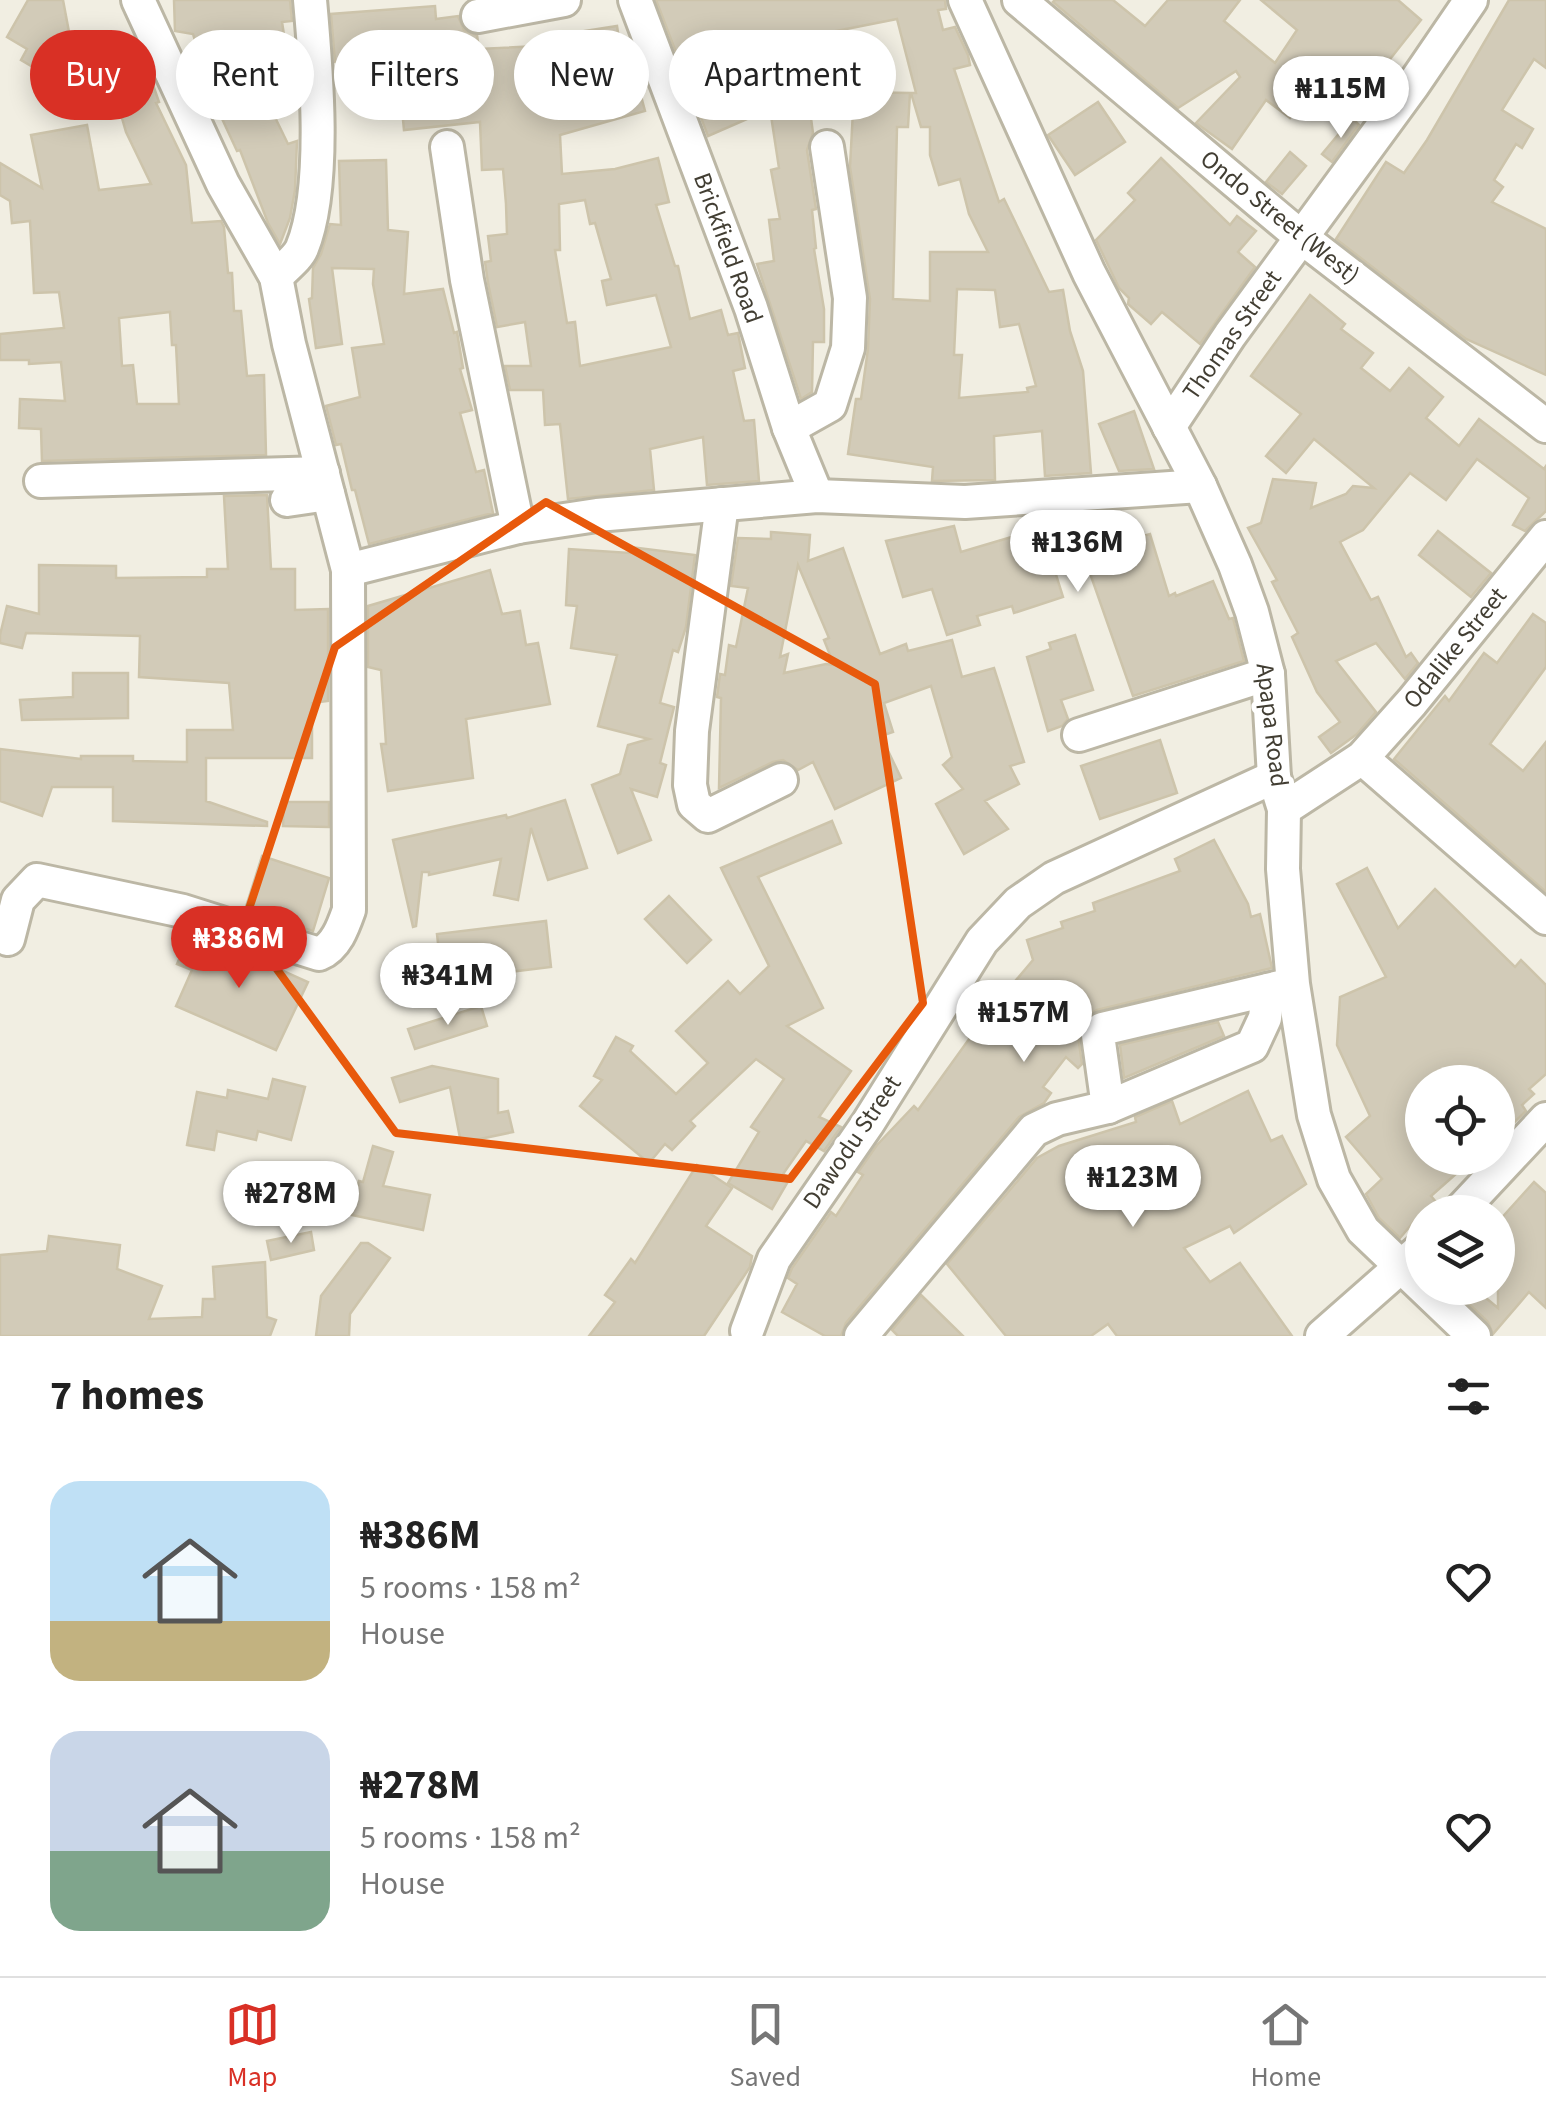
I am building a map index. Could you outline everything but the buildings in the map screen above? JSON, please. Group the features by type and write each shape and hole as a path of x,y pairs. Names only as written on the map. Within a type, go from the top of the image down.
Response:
{"street":[{"path":"8,939 18,900 37,880 183,911 319,954 340,932 349,910 348,570 289,344 276,277 222,184 138,0"},
{"path":"276,277 301,250 316,182 316,82 310,0"},
{"path":"478,16 564,0"},
{"name":"Brickfield Road","path":"636,0 817,496"},
{"name":"Apapa Road","path":"964,0 1089,273 1200,486 1235,565 1268,674 1274,777 1284,809 1281,987 1334,1180 1363,1230 1405,1254"},
{"name":"Ondo Street (West)","path":"1019,0 1301,236 1546,426"},
{"name":"Thomas Street","path":"1169,427 1472,0"},
{"path":"447,146 467,280 518,527"},
{"path":"789,428 830,406 848,348 850,298 827,147"},
{"path":"41,481 326,483"},
{"path":"287,500 326,483"},
{"path":"348,570 518,527 597,515 817,496 965,502 1200,486"},
{"path":"722,504 692,731 690,784 694,804 708,816 781,780"},
{"name":"Odalike Street","path":"1284,809 1362,758 1546,537"},
{"path":"1078,735 1268,674"},
{"path":"1362,758 1546,918"},
{"name":"Dawodu Street","path":"746,1331 774,1260 868,1123 982,941 1018,903 1054,878 1274,777"},
{"path":"1108,1106 1098,1035 1102,1029 1281,987"},
{"path":"861,1336 1034,1130 1056,1119 1108,1106 1252,1046 1281,987"},
{"path":"1475,1195 1546,1120"},
{"path":"1322,1336 1405,1264"},
{"name":"Apapa Road","path":"1449,1305 1474,1336"}],"highlighted area":[{"path":"546,502 875,684 923,1003 790,1179 396,1133 244,924 335,647"}]}
